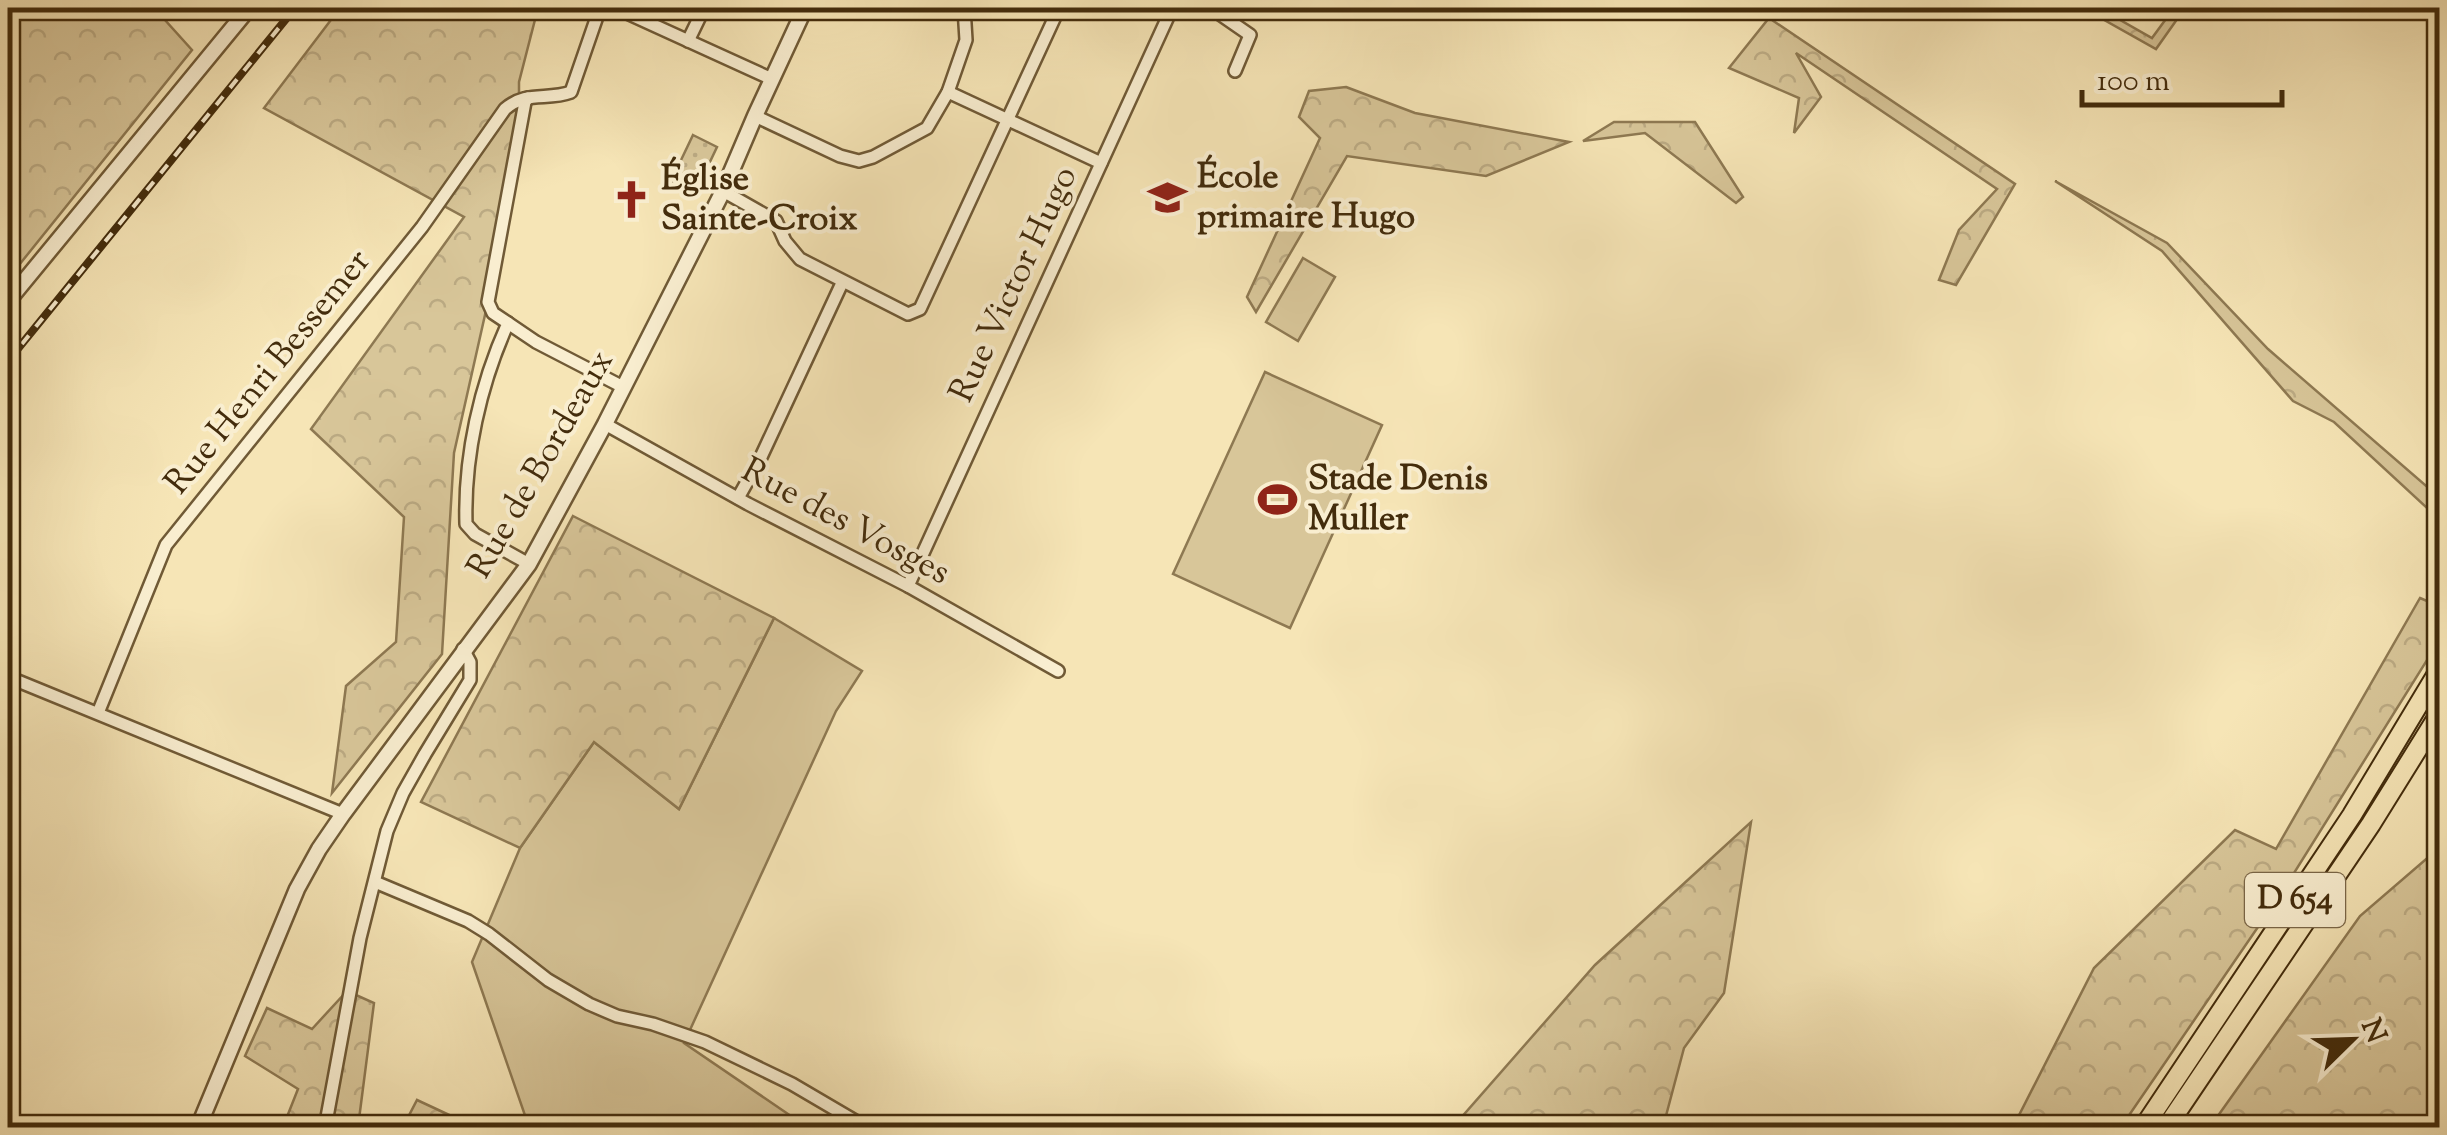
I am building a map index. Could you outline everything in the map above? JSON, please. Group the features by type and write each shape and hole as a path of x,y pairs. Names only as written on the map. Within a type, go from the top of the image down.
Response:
{"highway":[{"name":"D 654","path":"2143,1128 2352,814 2440,669"},
{"name":"D 654","path":"2166,1128 2371,824 2440,713"}],"street":[{"path":"8,302 249,8"},
{"path":"600,8 571,92 538,95 525,102 488,302 492,313 536,342 623,388"},
{"path":"616,8 772,79"},
{"path":"688,40 704,8"},
{"name":"Rue de Bordeaux","path":"198,1128 297,889 343,814 529,564 723,191 805,8"},
{"path":"755,116 840,156 859,160 873,157 927,128 948,92 966,40 964,8"},
{"path":"723,191 776,221 785,241 800,259 908,314 920,310 1059,8"},
{"name":"Rue Victor Hugo","path":"908,586 1172,8"},
{"path":"1210,8 1250,35 1235,70"},
{"path":"948,92 1101,162"},
{"name":"Rue Henri Bessemer","path":"98,713 166,545 422,227 505,109 528,98"},
{"path":"738,498 842,282"},
{"path":"508,323 482,397 469,457 466,524 475,534 529,564"},
{"name":"Rue des Vosges","path":"605,424 1058,671"},
{"path":"324,1128 360,938 387,831 403,794 470,680 470,662 464,649"},
{"path":"8,678 343,814"},
{"path":"375,882 468,921 548,980 589,1004 705,1042 792,1084 868,1128"},
{"path":"1249,1128 1274,1122 1296,1128"}],"green space":[{"path":"8,8 127,8 137,17 164,19 192,50 11,275 8,272"},
{"path":"340,8 538,8 519,82 519,108 498,257 454,453 442,654 332,793 346,686 396,642 404,517 311,429 464,217 264,108"},
{"path":"2083,8 2099,8 2152,38 2174,8 2185,8 2156,49"},
{"path":"1769,18 2015,184 1956,285 1939,280 1959,230 1997,189 1796,53 1821,97 1794,133 1799,98 1729,68"},
{"path":"1346,87 1415,113 1569,142 1486,176 1347,156 1256,312 1247,297 1320,138 1299,117 1309,91"},
{"path":"1614,122 1695,122 1743,197 1736,203 1645,133 1583,141"},
{"path":"693,135 717,147 707,168 687,188 671,181"},
{"path":"2055,181 2167,243 2268,349 2439,497 2439,519 2334,422 2293,401 2162,251"},
{"path":"1303,258 1335,277 1298,341 1266,322"},
{"name":"Stade Denis Muller","path":"1265,372 1382,425 1290,628 1173,574"},
{"path":"573,516 774,618 679,809 594,742 520,848 421,802"},
{"path":"2420,598 2439,606 2439,641 2284,889 2121,1127 2013,1127 2094,968 2235,830 2276,849"},
{"path":"774,618 862,671 836,711 684,1043 807,1127 529,1127 472,962 520,848 594,742 679,809"},
{"path":"1751,822 1724,993 1684,1048 1663,1127 1421,1127 1459,1120 1595,965"},
{"path":"2439,848 2439,1127 2210,1127 2360,916"},
{"path":"347,991 374,1003 358,1127 283,1127 298,1089 245,1056 267,1008 312,1029"},
{"path":"417,1100 475,1127 403,1127"}],"railway":[{"path":"8,361 295,8"}],"place":[{"name":"École primaire Hugo","path":"1167,198"},
{"name":"Église Sainte-Croix","path":"631,200"},
{"name":"Stade Denis Muller","path":"1278,500"}]}
